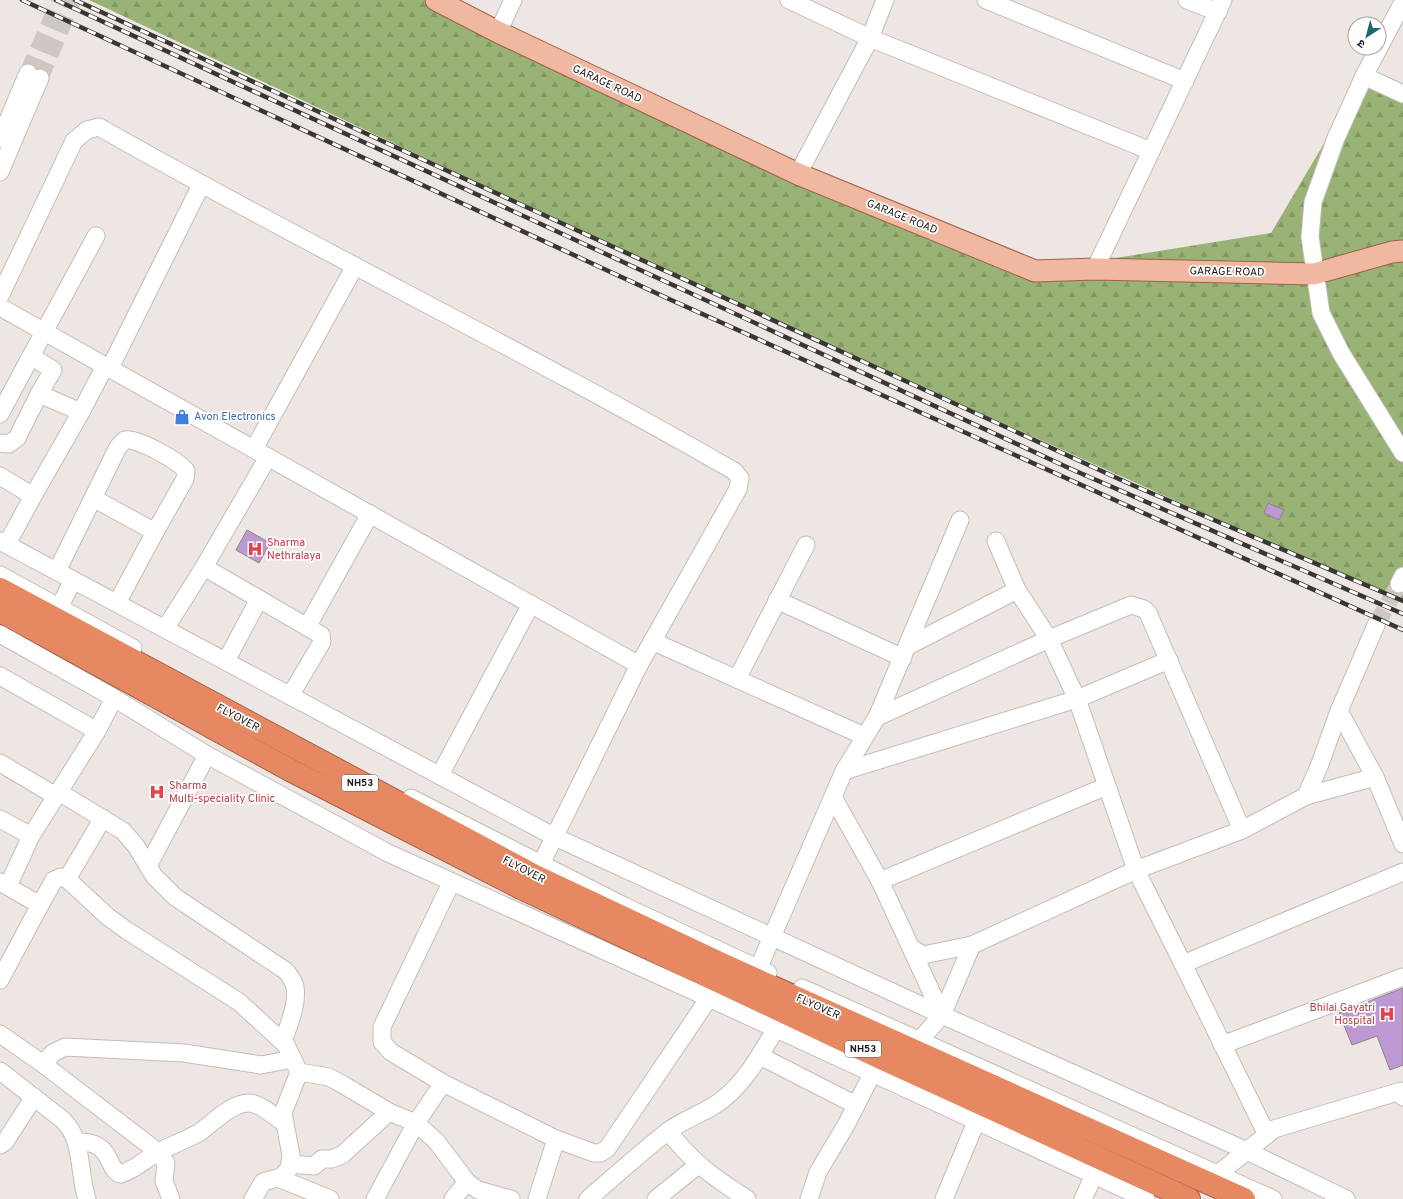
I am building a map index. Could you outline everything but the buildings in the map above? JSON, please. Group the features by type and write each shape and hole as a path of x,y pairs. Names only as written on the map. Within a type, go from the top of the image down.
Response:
{"highway":[{"name":"FLYOVER","path":"0,589 535,876 717,981 1066,1113"},
{"name":"FLYOVER","path":"0,611 290,770 398,826 521,888 1056,1145"},
{"name":"NH53","path":"1066,1113 1244,1199"},
{"name":"NH53","path":"1056,1145 1189,1199"}],"main road":[{"name":"GARAGE ROAD","path":"436,0 498,32 798,174 1035,271 1095,269 1314,274 1392,252 1403,251"}],"street":[{"path":"498,32 513,0"},
{"path":"789,0 870,38 1151,151"},
{"path":"798,174 870,38 885,0"},
{"path":"986,0 1185,81"},
{"path":"1095,269 1220,6 1187,0"},
{"path":"1403,2 1364,76 1336,138 1313,202 1310,237 1314,274 1322,314 1340,353 1403,453"},
{"path":"0,139 34,76 0,172"},
{"path":"1364,76 1403,94"},
{"path":"0,296 74,141 87,130 99,127 201,185 355,266 734,471 740,478 738,489 639,664 553,836 541,864"},
{"path":"201,185 108,367 33,496 4,542 553,836 942,1015 1247,1151 1346,1199"},
{"path":"0,414 96,236"},
{"path":"165,629 204,567 355,266"},
{"path":"0,307 639,664"},
{"path":"0,443 9,444 17,438 53,370 30,356"},
{"path":"39,394 82,412"},
{"path":"57,571 118,447 125,440 136,440 179,464 186,471 185,479 117,603"},
{"path":"0,476 33,496"},
{"path":"93,498 155,532"},
{"path":"307,627 370,514"},
{"path":"758,969 844,771 864,736 878,717 960,520"},
{"path":"996,540 1017,590 1049,639 1076,699 1108,786 1136,870 1267,1135"},
{"path":"737,679 806,545"},
{"path":"204,567 321,635 322,642 290,696"},
{"path":"0,575 324,753 624,906 758,969 919,1040 1066,1113 1218,1174 1273,1199"},
{"path":"59,608 74,580"},
{"path":"906,652 1017,590"},
{"path":"226,661 259,599"},
{"path":"777,600 906,652"},
{"path":"440,775 531,604"},
{"path":"878,717 1049,639 1131,605 1137,606 1148,613 1242,830"},
{"path":"1306,796 1320,764 1339,711 1376,625"},
{"path":"0,634 114,698 207,756 388,853 451,883 717,981 775,1030 976,1122 1056,1145 1094,1175 1146,1199"},
{"path":"652,641 864,736"},
{"path":"844,771 1076,699 1169,660"},
{"path":"0,676 97,731"},
{"path":"40,905 4,884 31,836 97,731 114,698"},
{"path":"1339,711 1375,777 1403,844"},
{"path":"148,866 207,756"},
{"path":"0,763 102,818 123,831 136,846 154,876 175,897 286,971 293,980 295,986 295,998 283,1042"},
{"path":"913,949 923,956 972,945 1136,870 1242,830 1306,796 1375,777"},
{"path":"880,881 1108,786"},
{"path":"833,797 880,881 913,949 942,1015"},
{"path":"67,879 102,818"},
{"path":"0,819 31,836"},
{"path":"1183,964 1403,872"},
{"path":"0,980 54,880 62,877 67,879 107,916 126,930 239,1002 283,1042 296,1066 285,1106 284,1123 290,1149 291,1164 286,1174 263,1182 253,1199"},
{"path":"451,883 382,1027 382,1042 391,1052 442,1083 556,1138 594,1153 600,1153 607,1150 717,981"},
{"path":"919,1040 942,1015 972,945"},
{"path":"1222,1045 1403,978"},
{"path":"588,1199 668,1131 721,1100 739,1083 760,1056 775,1030"},
{"path":"0,1034 43,1064 158,1152 166,1163 164,1181 171,1199"},
{"path":"43,1064 53,1053 65,1047 184,1053 261,1065 296,1066 329,1077 389,1112 416,1123 436,1141 467,1182 478,1190 511,1199"},
{"path":"760,1056 856,1105"},
{"path":"0,1071 68,1124 72,1129 77,1142 82,1183 87,1199"},
{"path":"809,1199 818,1172 872,1074"},
{"path":"374,1199 416,1123 442,1083"},
{"path":"1218,1174 1274,1129 1402,1092"},
{"path":"0,1145 5,1142 34,1097"},
{"path":"77,1142 94,1142 106,1153 116,1172 121,1174 136,1169 158,1152 199,1132 226,1112 244,1104 258,1106 284,1123"},
{"path":"291,1164 314,1166 322,1159 332,1159 342,1155 389,1112"},
{"path":"944,1199 976,1122"},
{"path":"668,1131 698,1165 747,1199"},
{"path":"538,1199 556,1138"},
{"path":"656,1199 698,1165"},
{"path":"1084,1196 1094,1175"},
{"path":"278,1178 330,1199"},
{"path":"453,1199 467,1182"}],"green space":[{"path":"89,0 436,0 1035,271 1271,233 1364,76 1403,93 1403,603 678,277"}],"tunnel":[{"path":"28,73 60,0"},
{"path":"40,78 73,0"},
{"path":"1376,625 1399,584"}],"railway":[{"path":"22,0 669,299 1403,630"},
{"path":"56,0 1071,469 1403,614"},
{"path":"75,0 1130,484 1403,601"}],"place":[{"name":"Avon Electronics","path":"182,417"},
{"name":"Sharma Nethralaya","path":"255,549"},
{"name":"Sharma Multi-speciality Clinic","path":"157,792"},
{"name":"Bhilai Gayatri Hospital","path":"1387,1014"}]}
